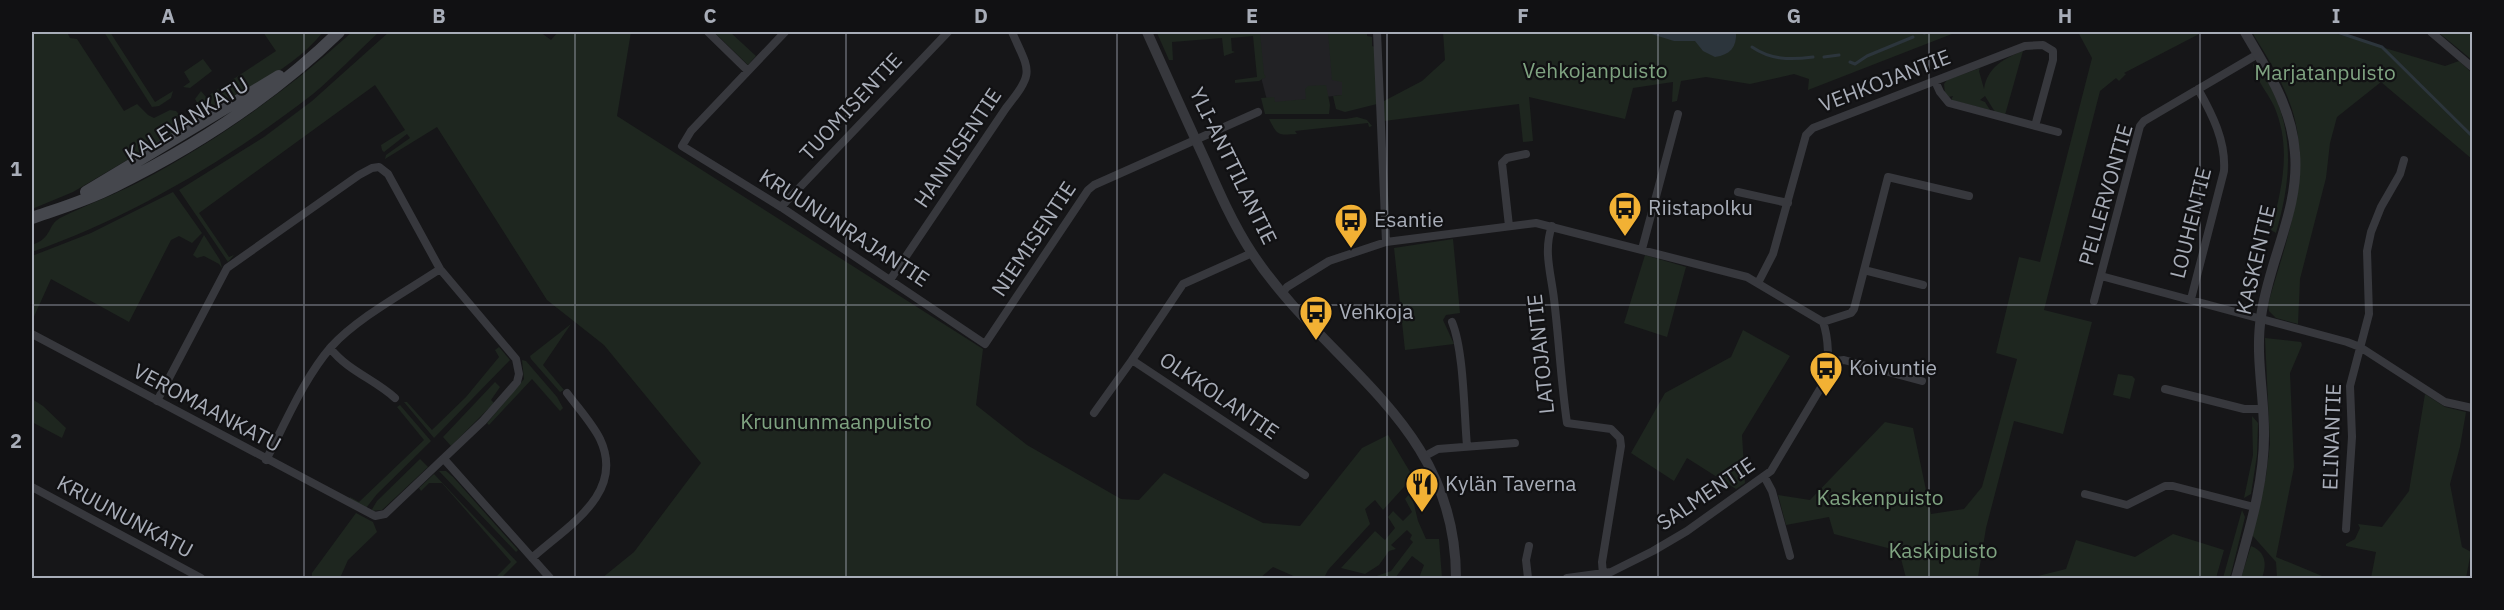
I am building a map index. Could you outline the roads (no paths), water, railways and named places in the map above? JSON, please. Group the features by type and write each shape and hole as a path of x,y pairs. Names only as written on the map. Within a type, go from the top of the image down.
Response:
{"main road":[{"name":"KALEVANKATU","path":"32,218 111,188 204,136 263,97 339,32"}],"street":[{"path":"708,32 748,71 785,32"},
{"name":"TUOMISENTIE","path":"781,207 948,32"},
{"name":"HANNISENTIE","path":"890,280 1026,83 1029,73 1012,32"},
{"name":"YLI-ANTTILANTIE","path":"1147,32 1233,222 1252,253 1283,292 1395,413 1425,456 1449,512 1455,549 1456,579"},
{"path":"1377,32 1386,242"},
{"name":"KASKENTIE","path":"2235,579 2254,507 2264,450 2261,317 2289,207 2294,179 2295,154 2284,102 2245,32"},
{"path":"2431,32 2472,67"},
{"name":"VEHKOJANTIE","path":"1758,283 1773,254 1809,131 2025,46 2043,45 2053,51 2053,60 2036,126"},
{"name":"PELLERVONTIE","path":"2094,301 2140,126 2144,121 2258,54"},
{"name":"KRUUNUNRAJANTIE","path":"748,71 691,131 682,146 781,207 985,344"},
{"path":"1935,81 1949,103 2058,132"},
{"name":"LOUHENTIE","path":"2191,300 2225,160 2216,122 2198,89"},
{"name":"NIEMISENTIE","path":"985,344 1088,190 1258,112"},
{"path":"1642,249 1678,114"},
{"path":"1509,226 1502,163 1507,158 1526,154"},
{"name":"ELINANTIE","path":"2346,529 2352,437 2350,386 2370,300 2367,251 2371,232 2381,207 2400,174 2404,160"},
{"path":"157,401 227,268 358,175 379,167 388,174 440,269 516,359 519,367 517,382 483,421 444,459 550,579"},
{"path":"1283,292 1287,287 1329,261 1386,242 1536,224 1552,226 1747,277 1820,320 1851,313 1854,309 1888,177 1969,196"},
{"path":"1738,192 1788,203"},
{"name":"LATOJANTIE","path":"1552,226 1547,257 1554,295 1567,423 1611,429 1620,438 1621,446 1602,562 1603,575"},
{"name":"OLKKOLANTIE","path":"1252,253 1183,284 1132,360 1305,476"},
{"path":"266,460 318,364 330,348 363,321 440,269"},
{"path":"1864,270 1923,285"},
{"path":"2101,276 2261,317 2360,347 2445,402 2472,408"},
{"name":"SALMENTIE","path":"1567,579 1593,578 1603,575 1653,551 1687,531 1775,466 1826,379 1828,362 1826,331 1820,320"},
{"path":"1452,322 1456,332 1467,446"},
{"name":"VEROMAANKATU","path":"32,334 375,516 385,514 444,459"},
{"path":"330,348 355,372 383,387 395,398"},
{"path":"1094,413 1132,360"},
{"path":"1828,362 1844,360 1922,381"},
{"path":"2165,389 2244,409 2263,409"},
{"path":"532,558 591,506 598,497 606,473 605,456 599,437 567,393"},
{"path":"1425,456 1438,449 1515,443"},
{"path":"1764,476 1772,491 1790,556"},
{"path":"2085,494 2127,504 2165,486 2173,486 2254,507"},
{"name":"KRUUNUNKATU","path":"32,487 201,579"},
{"path":"1528,579 1526,560 1529,546"}],"waterway":[{"path":"1924,33 1928,32"},
{"path":"2337,32 2382,47 2472,136"},
{"path":"1850,62 1855,64 1867,56 1913,37"},
{"path":"1752,47 1781,58 1813,57"},
{"path":"1824,57 1839,55"}],"place":[{"name":"Riistapolku","path":"1625,237"},
{"name":"Esantie","path":"1351,249"},
{"name":"Vehkoja","path":"1316,341"},
{"name":"Koivuntie","path":"1826,397"},
{"name":"Kylän Taverna","path":"1422,513"}],"park label":[{"name":"Vehkojanpuisto","path":"1595,71"},
{"name":"Marjatanpuisto","path":"2325,73"},
{"name":"Kruununmaanpuisto","path":"836,422"},
{"name":"Kaskenpuisto","path":"1880,498"},
{"name":"Kaskipuisto","path":"1943,551"}]}
